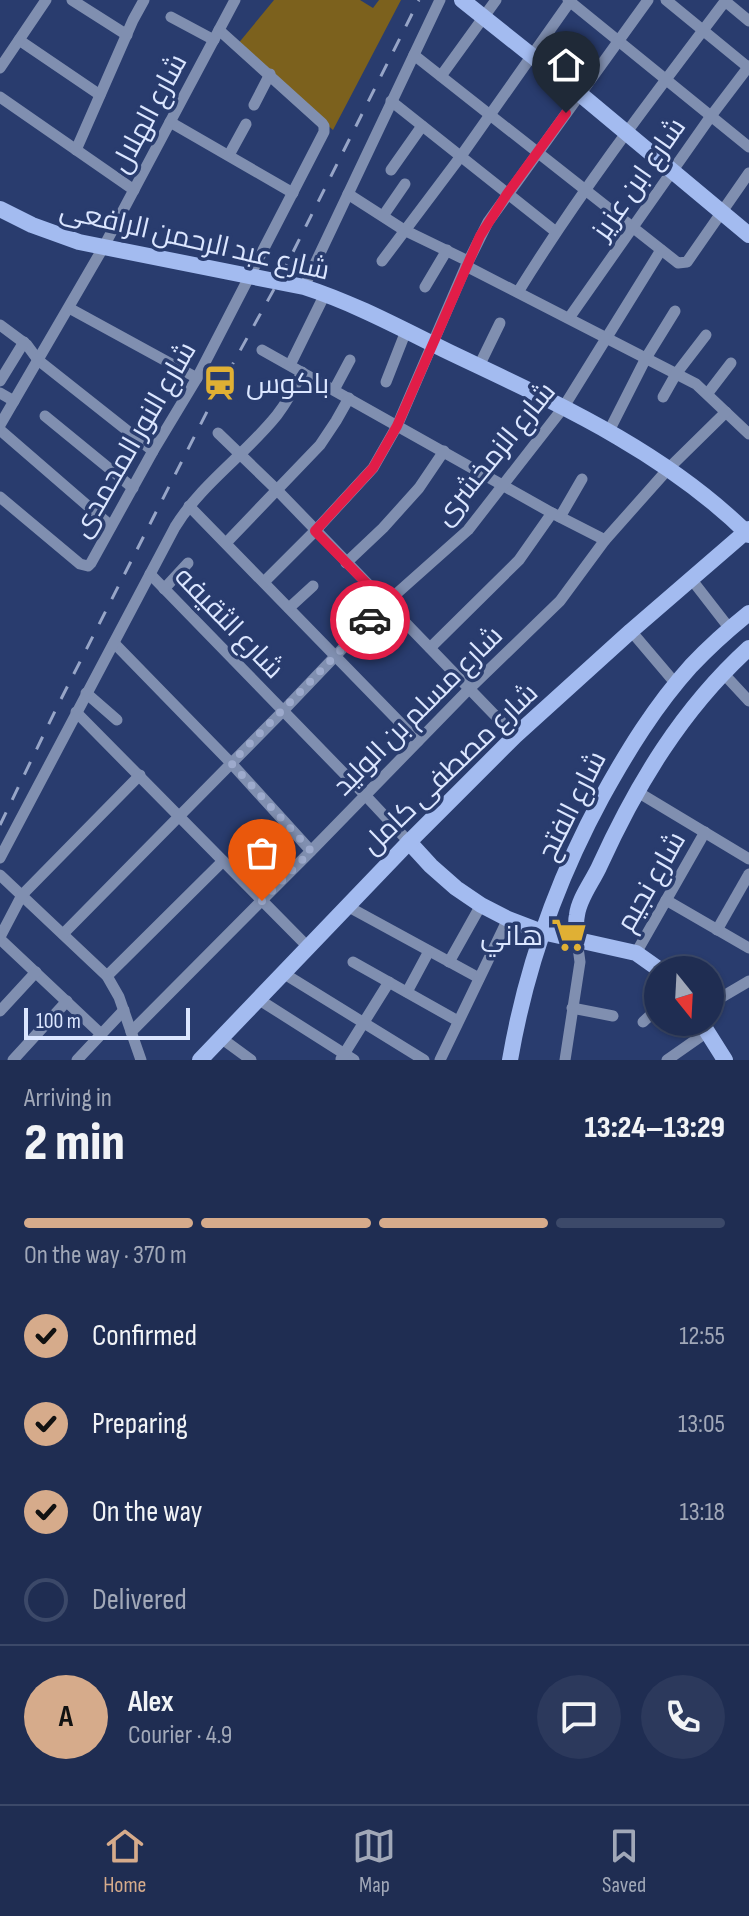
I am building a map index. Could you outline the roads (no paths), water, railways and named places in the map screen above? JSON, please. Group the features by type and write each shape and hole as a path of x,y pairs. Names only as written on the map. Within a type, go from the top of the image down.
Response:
{"street":[{"path":"0,68 46,0"},
{"path":"72,0 127,35"},
{"path":"76,150 144,0"},
{"path":"304,287 440,0"},
{"path":"462,0 749,235"},
{"path":"441,76 496,0"},
{"path":"382,261 461,156 570,0 749,147"},
{"path":"264,582 373,468 397,426 488,222 648,0"},
{"path":"666,0 749,67"},
{"name":"شارع الهلال","path":"0,428 103,248 231,1"},
{"path":"518,292 585,190 725,1 749,21"},
{"path":"171,17 216,35 270,74 254,105"},
{"path":"19,40 100,95"},
{"path":"414,55 678,263 687,262 749,173"},
{"name":"شارع ابن عزيز","path":"569,318 672,170 749,67"},
{"name":"شارع النور المحمدى","path":"0,497 80,564 91,563 197,378 324,132 324,126 270,74"},
{"path":"0,97 134,190"},
{"path":"391,101 556,232"},
{"path":"170,122 293,193"},
{"path":"229,155 246,124"},
{"path":"391,170 422,126"},
{"path":"383,216 405,184"},
{"path":"348,194 404,230 696,384 749,434"},
{"name":"شارع عبد الرحمن الرافعى","path":"0,209 55,235 103,248 304,287 325,294 609,431 669,468 748,532"},
{"path":"425,287 447,250"},
{"name":"شارع الزمخشرى","path":"63,934 386,603 468,530 563,408 661,250"},
{"path":"290,365 325,294"},
{"path":"69,308 197,378"},
{"path":"609,431 646,358 675,311"},
{"path":"479,366 500,323"},
{"path":"2,331 24,342 38,360 153,451"},
{"path":"386,382 406,331"},
{"path":"663,397 676,374 706,335"},
{"path":"0,381 24,342"},
{"path":"262,350 605,540"},
{"path":"334,390 350,360"},
{"path":"708,393 731,363"},
{"path":"0,858 175,527 189,506 277,415 302,372"},
{"path":"0,393 14,401"},
{"path":"226,543 320,445 349,398"},
{"name":"شارع مسلم بن الوليد","path":"131,1032 469,689 560,601 605,540 669,468 726,412"},
{"path":"45,416 133,488"},
{"path":"0,428 111,526"},
{"path":"218,433 515,736"},
{"path":"346,563 419,488 444,451"},
{"path":"430,648 519,560 582,479"},
{"path":"189,506 418,741"},
{"name":"شارع مصطفى كامل","path":"202,1059 515,736 631,631 748,532"},
{"path":"164,589 188,563"},
{"name":"شارع الثقيفه","path":"150,574 409,842"},
{"path":"692,580 730,629"},
{"path":"289,608 313,586"},
{"name":"شارع الفتح","path":"510,1060 521,1003 542,932 566,870 593,815 633,743 676,684 711,646 749,613"},
{"path":"631,631 676,684"},
{"path":"114,643 231,763 311,851"},
{"name":"شارع الفتح","path":"577,940 578,907 636,791 666,743 723,673 749,648"},
{"path":"723,673 749,701"},
{"path":"86,693 117,720"},
{"path":"76,712 308,947"},
{"path":"101,1034 0,938 22,895 140,775"},
{"path":"636,791 749,859"},
{"name":"شارع نجيم","path":"636,953 705,832"},
{"path":"409,842 456,888 508,919 542,932 636,953 644,959"},
{"path":"107,976 223,861"},
{"path":"717,930 749,874"},
{"path":"0,875 107,976 119,997 141,1060"},
{"path":"666,900 749,948"},
{"path":"449,962 481,905"},
{"path":"347,906 479,978"},
{"path":"440,1060 508,919"},
{"path":"565,1060 580,962 577,940"},
{"path":"407,992 429,951"},
{"path":"353,962 458,1021"},
{"path":"0,1011 36,972"},
{"path":"283,973 424,1060"},
{"path":"258,999 347,1058 389,982"},
{"path":"724,996 745,983 749,998"},
{"path":"13,1060 67,1001"},
{"path":"572,1008 613,1016"},
{"path":"77,1060 124,1010"},
{"path":"667,1060 694,1036"},
{"path":"710,1036 725,1060"},
{"path":"221,1038 251,1060"}],"railway":[{"path":"0,825 57,707 215,396 278,282 419,0"}],"place":[{"name":"باكوس","path":"220,383"},
{"name":"هاني","path":"569,935"}]}
